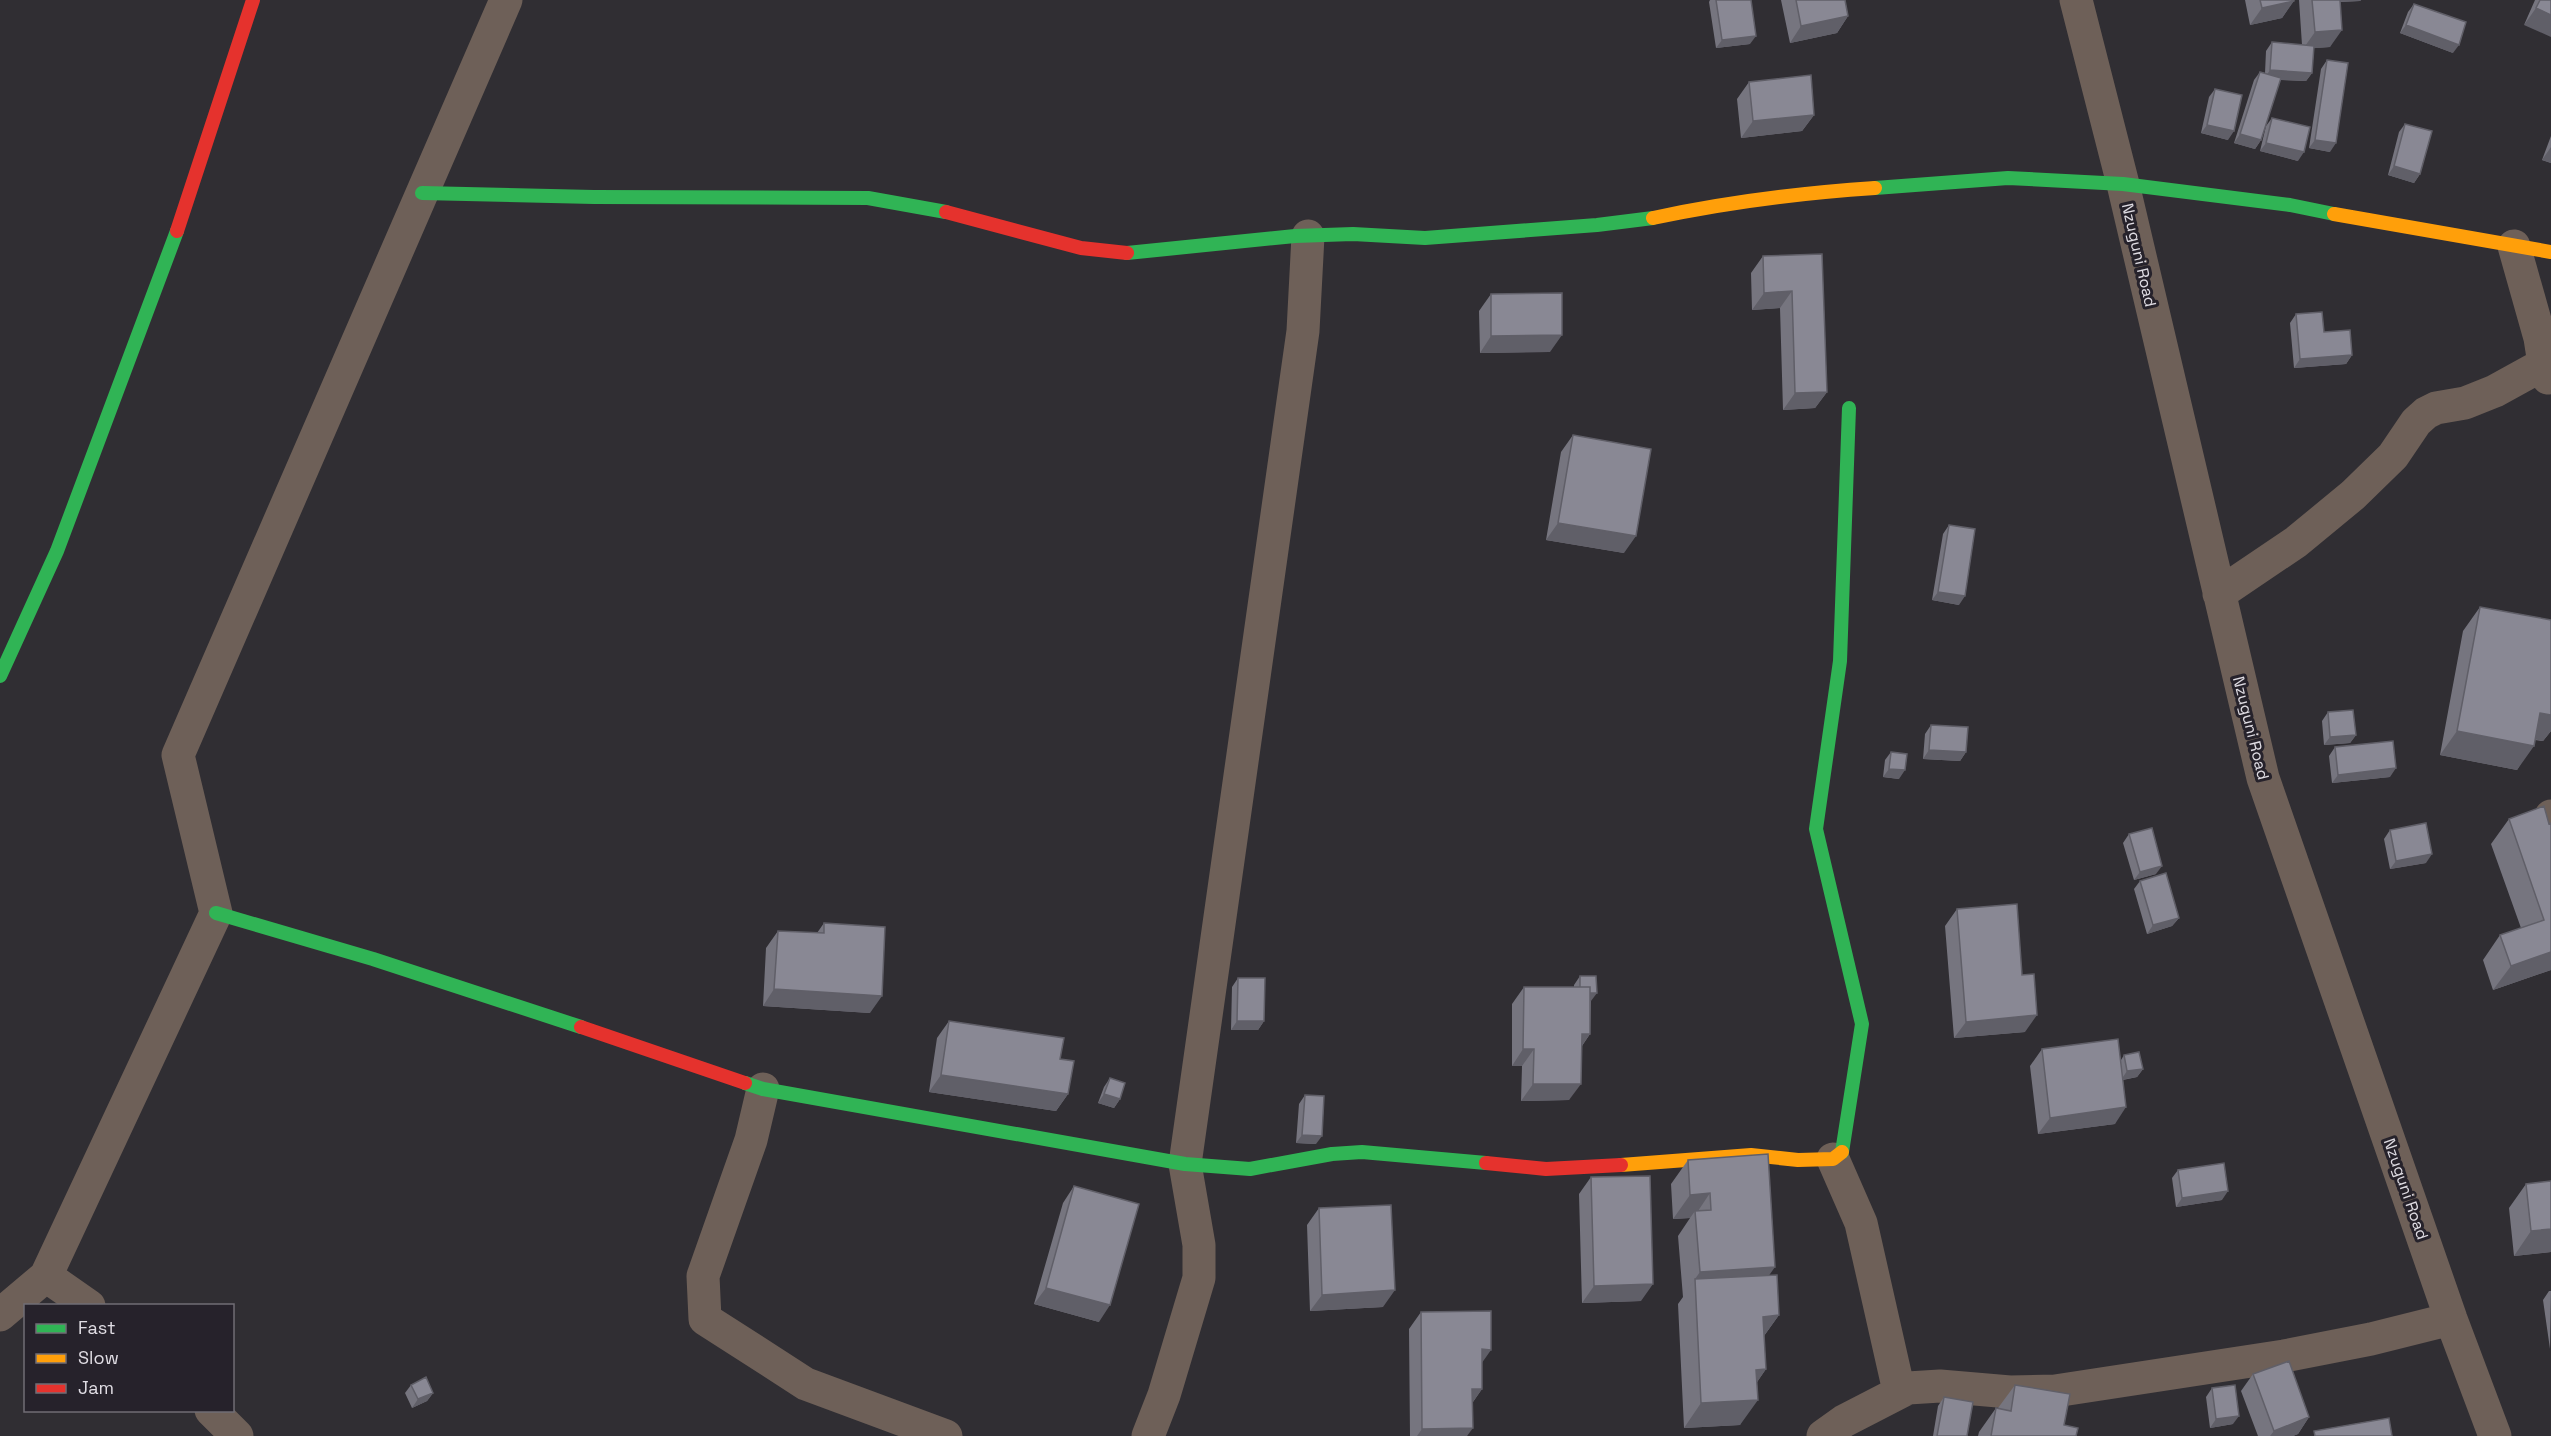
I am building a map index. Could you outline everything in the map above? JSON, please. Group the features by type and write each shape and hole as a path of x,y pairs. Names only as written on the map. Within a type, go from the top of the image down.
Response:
{"main road":[{"path":"0,676 57,550 163,273 254,0"},
{"path":"422,193 594,197 868,198 928,207 1081,248 1121,254 1308,236 1353,234 1425,238 1597,225 1650,219 1719,204 1790,194 1911,183 2008,178 2122,183 2290,205 2551,252"},
{"path":"216,914 374,959 563,1020 763,1089 1185,1164 1250,1169 1332,1154 1362,1152 1546,1169 1663,1163 1751,1155 1798,1160 1833,1159 1842,1154 1862,1024 1816,829 1840,661 1849,408"}],"street":[{"path":"0,1315 46,1276 216,914 178,755 506,0"},
{"name":"Nzuguni Road","path":"2076,0 2122,183 2263,778 2451,1319 2495,1436"},
{"path":"1148,1436 1164,1395 1199,1278 1199,1245 1185,1164 1303,331 1308,236"},
{"path":"2218,594 2296,542 2353,495 2393,456 2416,422 2426,412 2465,403 2549,368 2514,246"},
{"path":"763,1089 751,1140 703,1276 705,1319 806,1384 946,1436"},
{"path":"1833,1159 1861,1223 1899,1391"},
{"path":"46,1276 88,1304"},
{"path":"1823,1436 1844,1421 1899,1391 1940,1386 2010,1392 2055,1391 2284,1356 2371,1339 2451,1319"},
{"path":"213,1412 237,1436"}],"building":[{"path":"1716,0 1751,0 1756,36 1722,40"},
{"path":"1796,0 1845,0 1848,16 1801,26"},
{"path":"2260,0 2294,0 2294,1 2262,8"},
{"path":"2312,0 2340,0 2342,30 2315,32"},
{"path":"2540,0 2551,0 2551,15 2536,8"},
{"path":"2414,4 2466,22 2459,45 2406,25"},
{"path":"2272,42 2314,46 2312,73 2270,70"},
{"path":"2327,60 2348,63 2336,143 2315,140"},
{"path":"2260,72 2281,78 2261,140 2240,134"},
{"path":"1811,75 1814,115 1753,121 1749,82"},
{"path":"2215,89 2242,95 2234,131 2207,125"},
{"path":"2272,118 2310,127 2304,152 2266,143"},
{"path":"2405,124 2432,131 2420,174 2394,166"},
{"path":"1822,254 1827,392 1795,393 1792,291 1764,293 1763,256"},
{"path":"1562,293 1562,335 1491,336 1491,294"},
{"path":"2322,312 2324,332 2350,330 2352,355 2300,359 2296,314"},
{"path":"1573,435 1651,449 1636,536 1558,523"},
{"path":"1949,525 1975,529 1965,596 1938,592"},
{"path":"2480,607 2551,620 2551,715 2540,713 2534,746 2457,731"},
{"path":"2353,710 2356,735 2330,737 2328,712"},
{"path":"1931,725 1968,727 1966,752 1929,750"},
{"path":"2393,741 2396,768 2338,775 2335,747"},
{"path":"1891,752 1907,754 1905,770 1889,769"},
{"path":"2544,806 2549,824 2551,823 2551,952 2511,966 2500,935 2544,920 2509,819"},
{"path":"2426,823 2432,854 2396,861 2390,830"},
{"path":"2152,828 2162,866 2140,872 2129,834"},
{"path":"2166,873 2179,918 2153,925 2140,881"},
{"path":"2017,904 2022,975 2034,974 2037,1015 1966,1022 1957,909"},
{"path":"824,923 885,927 882,996 774,989 778,931 824,933"},
{"path":"1580,976 1596,976 1597,993 1590,993 1590,987 1580,987"},
{"path":"1238,978 1265,978 1264,1021 1237,1021"},
{"path":"1524,987 1590,987 1590,1034 1582,1034 1581,1084 1533,1084 1534,1049 1523,1049"},
{"path":"949,1021 1064,1038 1060,1059 1074,1061 1068,1094 941,1075"},
{"path":"2118,1039 2126,1107 2050,1118 2042,1049"},
{"path":"2139,1052 2143,1069 2127,1071 2124,1055"},
{"path":"1110,1078 1125,1083 1120,1099 1104,1094"},
{"path":"1305,1095 1324,1096 1322,1136 1302,1135"},
{"path":"1768,1154 1775,1267 1700,1272 1695,1211 1711,1210 1710,1193 1690,1195 1688,1160"},
{"path":"2224,1163 2228,1191 2182,1198 2178,1170"},
{"path":"1650,1176 1653,1284 1594,1286 1591,1177"},
{"path":"2551,1181 2551,1229 2531,1231 2526,1184"},
{"path":"1074,1186 1139,1204 1110,1305 1046,1288"},
{"path":"1391,1205 1395,1290 1322,1295 1319,1208"},
{"path":"1777,1275 1779,1315 1763,1317 1766,1369 1756,1370 1758,1400 1701,1403 1695,1279"},
{"path":"1491,1311 1491,1350 1482,1349 1482,1389 1472,1389 1473,1428 1422,1429 1421,1312"},
{"path":"2289,1361 2309,1417 2274,1431 2253,1374"},
{"path":"426,1377 433,1393 418,1399 411,1385"},
{"path":"2015,1385 2070,1394 2064,1425 2078,1428 2076,1436 1991,1436 1996,1408 2011,1411"},
{"path":"2235,1385 2239,1416 2216,1419 2212,1388"},
{"path":"1944,1397 1973,1402 1967,1436 1937,1436"},
{"path":"2389,1418 2392,1436 2315,1436 2314,1431"}],"traffic: fast":[{"path":"1875,188 2008,178 2123,184 2290,205 2334,214"},
{"path":"422,193 594,197 868,198 946,212"},
{"path":"1127,253 1295,236 1353,234 1425,238 1597,225 1653,218"},
{"path":"0,676 57,551 177,231"},
{"path":"1842,1152 1862,1024 1816,829 1840,661 1849,408"},
{"path":"216,913 373,959 581,1027"},
{"path":"745,1083 763,1089 1185,1164 1250,1169 1332,1154 1362,1152 1486,1163"}],"traffic: slow":[{"path":"1653,218 1764,199 1875,188"},
{"path":"2334,214 2551,252"},
{"path":"1621,1165 1751,1155 1798,1160 1833,1159 1842,1152"}],"traffic: jam":[{"path":"177,231 253,0"},
{"path":"946,212 1081,248 1127,253"},
{"path":"581,1027 745,1083"},
{"path":"1486,1163 1546,1169 1621,1165"}]}
